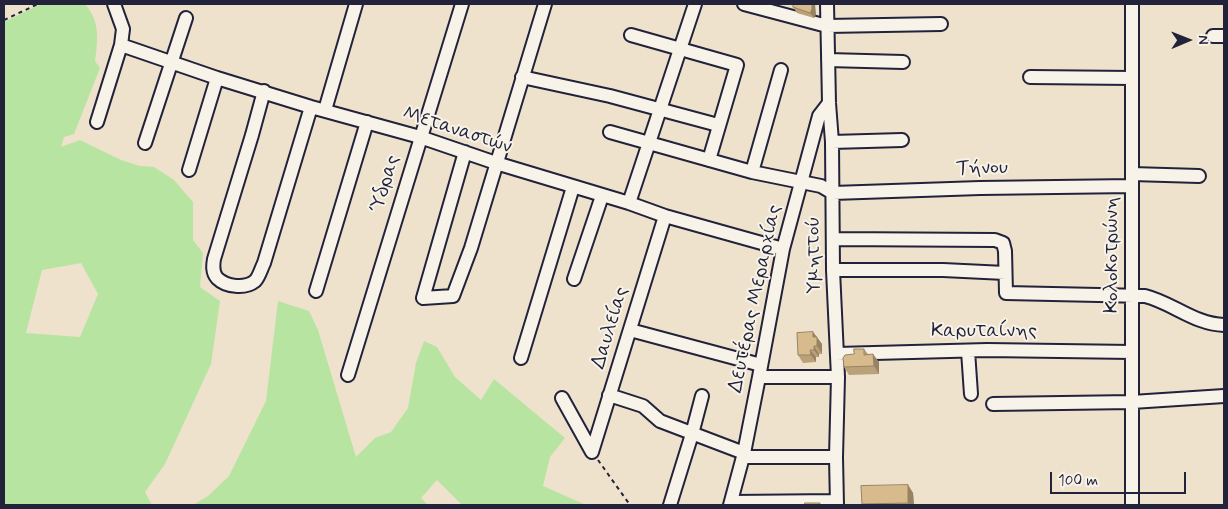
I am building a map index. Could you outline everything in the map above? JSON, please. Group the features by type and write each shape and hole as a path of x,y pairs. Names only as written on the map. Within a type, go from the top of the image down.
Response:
{"street":[{"path":"97,122 121,45 123,29 114,4"},
{"path":"325,110 356,4"},
{"name":"Ύδρας","path":"348,375 462,4"},
{"path":"465,152 423,298 453,296 471,248 545,4"},
{"path":"629,203 695,4"},
{"path":"744,4 827,26 941,24"},
{"name":"Υμηττού","path":"827,4 829,104 832,142 833,270 838,377 837,503"},
{"name":"Κολοκοτρώνη","path":"1132,4 1132,505"},
{"path":"145,143 186,18"},
{"path":"631,34 738,65 708,160"},
{"name":"Μεταναστών","path":"121,45 217,78 420,137 665,216 783,248"},
{"path":"828,60 903,62"},
{"path":"752,172 781,70"},
{"path":"522,76 718,125"},
{"path":"1030,76 1132,78"},
{"path":"189,170 217,78"},
{"path":"264,92 214,259 213,269 218,278 229,284 247,286 256,280 264,263 311,106"},
{"name":"Δευτέρας Μεραρχίας","path":"731,503 744,453 783,248 819,116 829,104"},
{"path":"316,291 367,122"},
{"path":"610,132 752,172 822,186 833,193"},
{"path":"832,142 902,140"},
{"name":"Τήνου","path":"833,193 980,188 1199,176"},
{"path":"521,358 573,187"},
{"path":"574,278 602,196"},
{"name":"Δαυλείας","path":"592,452 665,216"},
{"path":"833,239 995,240 1003,243 1005,251 1006,293 1132,294 1155,298 1204,323 1224,325"},
{"path":"833,270 942,270 1005,273"},
{"path":"630,330 760,371 838,377"},
{"path":"968,350 971,394"},
{"name":"Καρυταίνης","path":"837,354 968,350 1132,352"},
{"path":"610,395 643,406 660,421 744,453 749,457 836,457"},
{"path":"670,505 702,396"},
{"path":"994,404 1132,402 1224,396"},
{"path":"562,398 592,452"},
{"path":"731,503 837,503"}],"path":[{"path":"4,20 38,4"},
{"path":"592,452 630,505"}],"green space":[{"path":"41,4 85,4 96,24 97,45 95,61 100,68 74,134 64,137 61,147 80,140 121,160 140,166 154,167 174,180 193,202 193,240 203,253 200,287 220,301 211,364 165,464 145,492 152,505 4,505 4,22","holes":["81,263 98,294 80,337 26,333 42,270"]},
{"path":"278,301 309,311 318,330 356,457 375,438 391,432 408,408 416,363 424,341 437,347 455,377 481,400 494,379 565,438 550,457 543,486 586,505 462,505 437,480 421,498 428,505 193,505 208,496 229,476 266,401"}],"building":[{"path":"794,4 812,4 812,9 810,13 793,7"},
{"path":"813,332 813,337 817,337 817,346 814,346 814,350 810,350 811,355 798,355 797,333"},
{"path":"854,349 864,349 864,355 873,354 874,366 844,367 843,358 845,355 854,354"},
{"path":"908,485 908,503 862,504 861,486"},
{"path":"805,503 820,503 820,505 805,505"}]}
